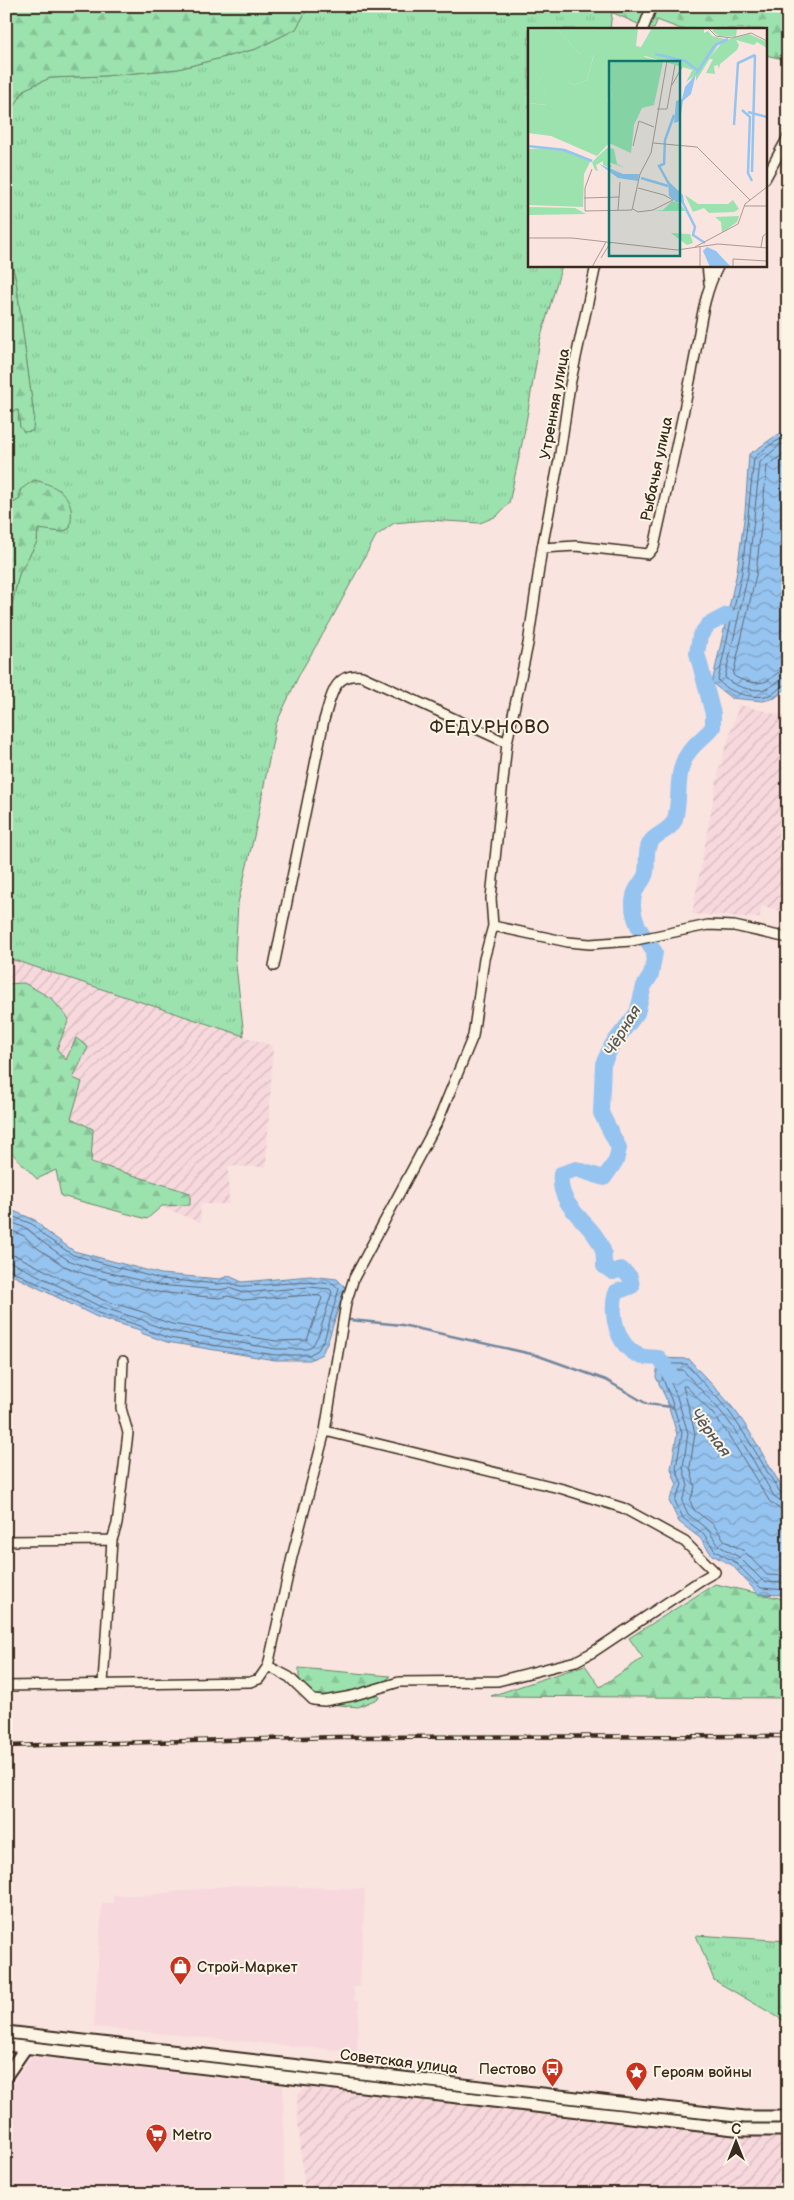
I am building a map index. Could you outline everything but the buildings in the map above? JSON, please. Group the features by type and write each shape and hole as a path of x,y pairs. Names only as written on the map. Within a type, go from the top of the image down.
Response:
{"main road":[{"name":"Советская улица","path":"6,2032 637,2105 745,2116 788,2117"},
{"name":"Советская улица","path":"6,2045 743,2130 788,2130"},
{"path":"6,2076 26,2047"}],"street":[{"path":"643,28 652,6"},
{"path":"766,177 788,137"},
{"name":"Утренняя улица","path":"268,1666 324,1431 346,1303 354,1278 438,1121 469,1050 473,1036 484,959 493,926 491,898 507,743 528,644 542,548 559,460 570,385 596,266"},
{"path":"707,266 709,283"},
{"path":"709,283 718,266"},
{"name":"Рыбачья улица","path":"542,548 576,546 648,554 654,547 709,283"},
{"path":"274,966 324,720 336,684 342,678 353,675 362,676 507,743"},
{"path":"493,926 568,942 590,944 631,941 693,928 722,925 748,928 788,938"},
{"path":"103,1684 112,1540 117,1524 128,1433 120,1408 123,1361"},
{"path":"6,1686 250,1682 259,1678 268,1666 289,1677 313,1700 324,1701 352,1696 399,1682 498,1681 576,1661 593,1652 716,1572 685,1542 623,1508 563,1489 324,1431"},
{"path":"6,1541 112,1540"}],"shaded area":[{"path":"739,705 788,717 788,913 762,906 759,918 692,914 719,769"},
{"path":"11,959 273,1046 266,1167 228,1166 229,1204 200,1204 201,1223 6,1141 6,970"},
{"path":"234,1885 365,1889 360,1987 354,1987 354,2001 359,2001 357,2052 94,2027 102,1903 113,1903 113,1895 149,1895"},
{"path":"32,2057 283,2086 284,2194 6,2194 6,2093"},
{"path":"307,2087 646,2125 768,2136 788,2135 788,2194 305,2194 297,2109 298,2094"}],"green space":[{"path":"6,6 309,6 296,29 256,49 178,69 104,76 50,78 25,89 10,113 6,125"},
{"path":"309,6 598,6 612,12 610,28 528,28 528,266 562,266 540,340 524,434 509,503 497,516 480,523 427,520 394,523 376,536 300,673 276,724 255,832 238,903 235,957 244,1036 11,959 6,949 6,630 19,574 37,542 38,528 62,532 70,528 71,508 60,490 20,490 20,499 13,503 6,502 6,412 18,410 20,427 34,416 16,281 6,240 6,125 10,113 25,89 50,78 104,76 178,69 256,49 296,29"},
{"path":"598,6 788,6 788,60 766,55 766,28 678,28 657,20 654,28 647,28"},
{"path":"6,240 16,281 34,416 33,431 24,432 20,427 18,410 6,412"},
{"path":"34,480 52,486 66,497 71,510 70,528 62,532 38,529 37,542 19,574 6,630 6,502 13,503 20,499 20,490"},
{"path":"24,983 51,998 69,1019 57,1049 66,1060 76,1038 88,1047 73,1078 82,1082 71,1118 93,1129 91,1162 190,1193 190,1205 162,1206 147,1219 61,1196 56,1170 37,1179 6,1147 6,984"},
{"path":"715,1584 788,1600 788,1698 491,1696 585,1665 600,1687 643,1658 629,1638"},
{"path":"299,1668 390,1676 377,1690 379,1698 358,1707 330,1704 316,1699 299,1679"},
{"path":"696,1935 788,1941 788,2023 714,1980"}],"water":[{"path":"788,431 788,687 775,698 763,701 731,698 712,683 737,572 745,512 749,454"},
{"path":"6,1208 35,1220 47,1232 74,1251 161,1274 220,1279 229,1276 242,1282 310,1276 337,1279 345,1287 329,1338 322,1354 310,1360 275,1360 167,1342 141,1333 140,1330 97,1317 6,1272"},
{"path":"659,1358 689,1359 736,1412 784,1490 788,1492 788,1595 758,1594 732,1565 712,1555 700,1538 679,1522 669,1501 677,1485 671,1469 677,1434 667,1401 656,1377"}],"waterway":[{"name":"Чёрная","path":"671,1375 659,1358 640,1356 625,1345 620,1337 615,1319 614,1301 616,1292 632,1286 630,1277 621,1269 613,1272 604,1266 603,1250 598,1240 564,1197 561,1186 561,1174 576,1169 604,1178 616,1161 619,1148 601,1113 603,1064 612,1045 637,1013 644,986 651,975 655,952 635,919 633,911 634,896 647,868 648,846 653,839 671,826 675,819 683,762 692,747 713,727 713,714 697,653 700,636 708,625 727,615"},
{"path":"350,1320 402,1325 536,1355 606,1380 647,1404 672,1407"}],"railway":[{"path":"6,1746 337,1737 788,1736"}],"place":[{"name":"Строй-Маркет","path":"181,1986"},
{"name":"Пестово","path":"552,2088"},
{"name":"Героям войны","path":"637,2091"},
{"name":"Metro","path":"156,2154"}],"district":[{"name":"ФЕДУРНОВО","path":"490,727"}]}
